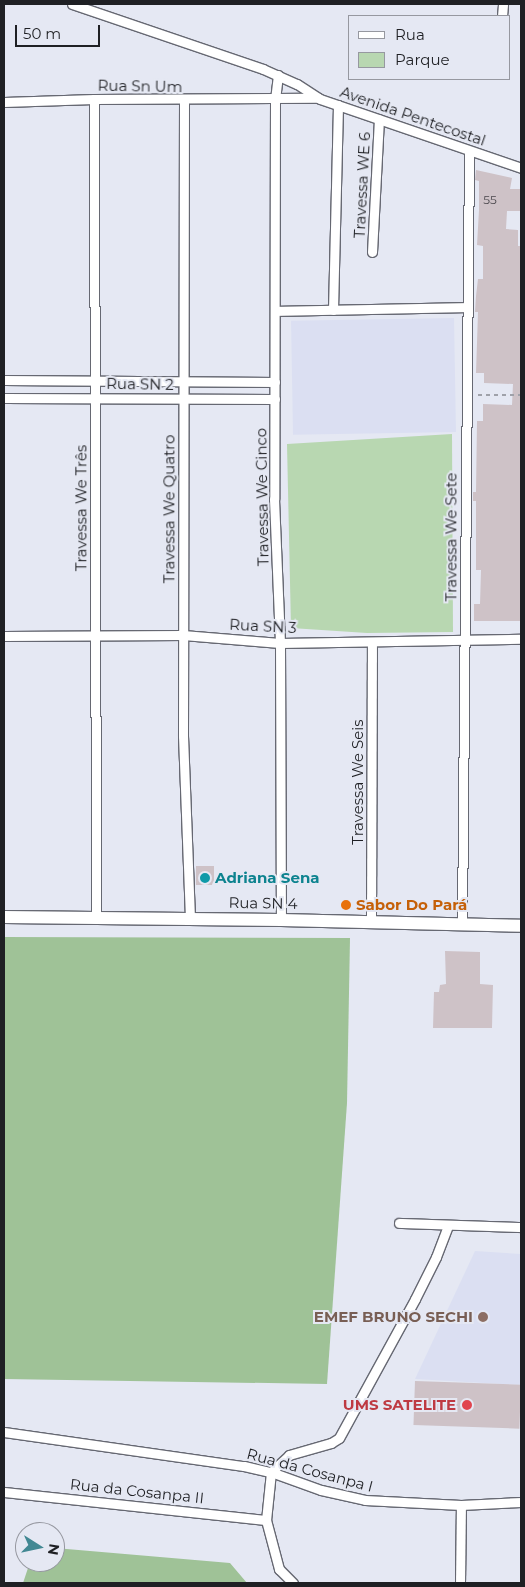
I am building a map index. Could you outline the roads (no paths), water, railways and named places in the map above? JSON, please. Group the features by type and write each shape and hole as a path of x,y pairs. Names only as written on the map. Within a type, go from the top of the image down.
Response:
{"main road":[{"name":"Rua SN 4","path":"4,917 281,920 521,926"}],"street":[{"name":"Avenida Pentecostal","path":"72,4 278,75 320,98 338,105 521,168"},
{"name":"Travessa We Cinco","path":"278,75 275,98 276,311 274,499 280,643 281,920"},
{"name":"Rua Sn Um","path":"4,102 94,99 320,98"},
{"name":"Travessa We Três","path":"94,99 96,917"},
{"name":"Travessa We Quatro","path":"184,100 183,736 190,919"},
{"path":"334,310 338,105"},
{"name":"Travessa WE 6","path":"372,252 379,119"},
{"name":"Travessa We Sete","path":"462,924 465,394 469,151"},
{"path":"276,311 466,307"},
{"name":"Rua SN 2","path":"4,380 95,379 183,382 275,382"},
{"name":"Rua SN 2","path":"4,398 275,399"},
{"name":"Rua SN 3","path":"4,636 95,637 183,635 280,643 521,639"},
{"name":"Travessa We Seis","path":"371,922 372,642"},
{"path":"398,1223 521,1227"},
{"path":"293,1583 279,1569 266,1520 271,1472 289,1455 331,1443 339,1438 415,1299 436,1257 448,1226"},
{"name":"Rua da Cosanpa I","path":"4,1432 128,1448 271,1472 320,1490 365,1500 461,1505 521,1502"},
{"name":"Rua da Cosanpa II","path":"4,1492 266,1520"},
{"path":"460,1583 461,1505"}],"place":[{"name":"Adriana Sena","path":"205,878"},
{"name":"Sabor Do Pará","path":"346,905"},
{"name":"EMEF BRUNO SECHI","path":"483,1317"},
{"name":"UMS SATELITE","path":"467,1405"}]}
